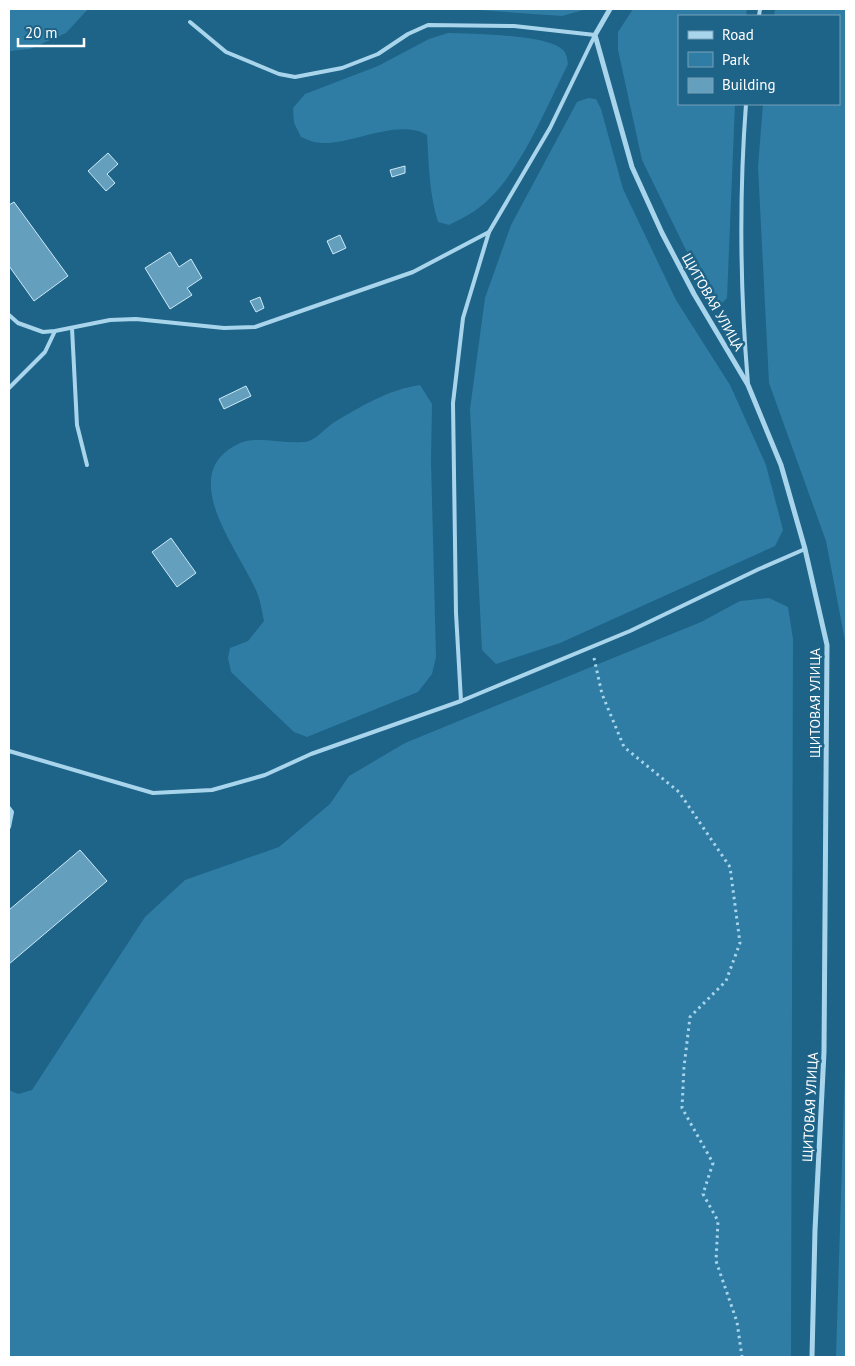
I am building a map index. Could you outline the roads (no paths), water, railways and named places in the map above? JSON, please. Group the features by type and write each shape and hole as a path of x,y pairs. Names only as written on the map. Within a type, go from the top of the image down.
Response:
{"street":[{"path":"595,35 610,9"},
{"name":"ЩИТОВАЯ УЛИЦА","path":"595,35 632,167 662,233 694,294 748,385 781,465 805,549 827,645 824,1052 815,1230 812,1357"}],"lane":[{"path":"190,22 226,52 279,74 295,77 342,68 378,54 408,34 428,25 514,26 595,35 550,128 489,232 463,318 454,403 456,613 462,701"},
{"path":"746,105 740,175 744,329 748,385"},
{"path":"9,315 18,323 43,332 55,332 110,320 136,319 224,328 255,327 413,272 489,232"},
{"path":"72,328 77,425 87,465"},
{"path":"9,388 45,352 55,332"},
{"path":"9,750 153,793 212,790 265,775 311,754 462,701 591,647 805,549"},
{"path":"9,808 12,812 9,827"}]}
